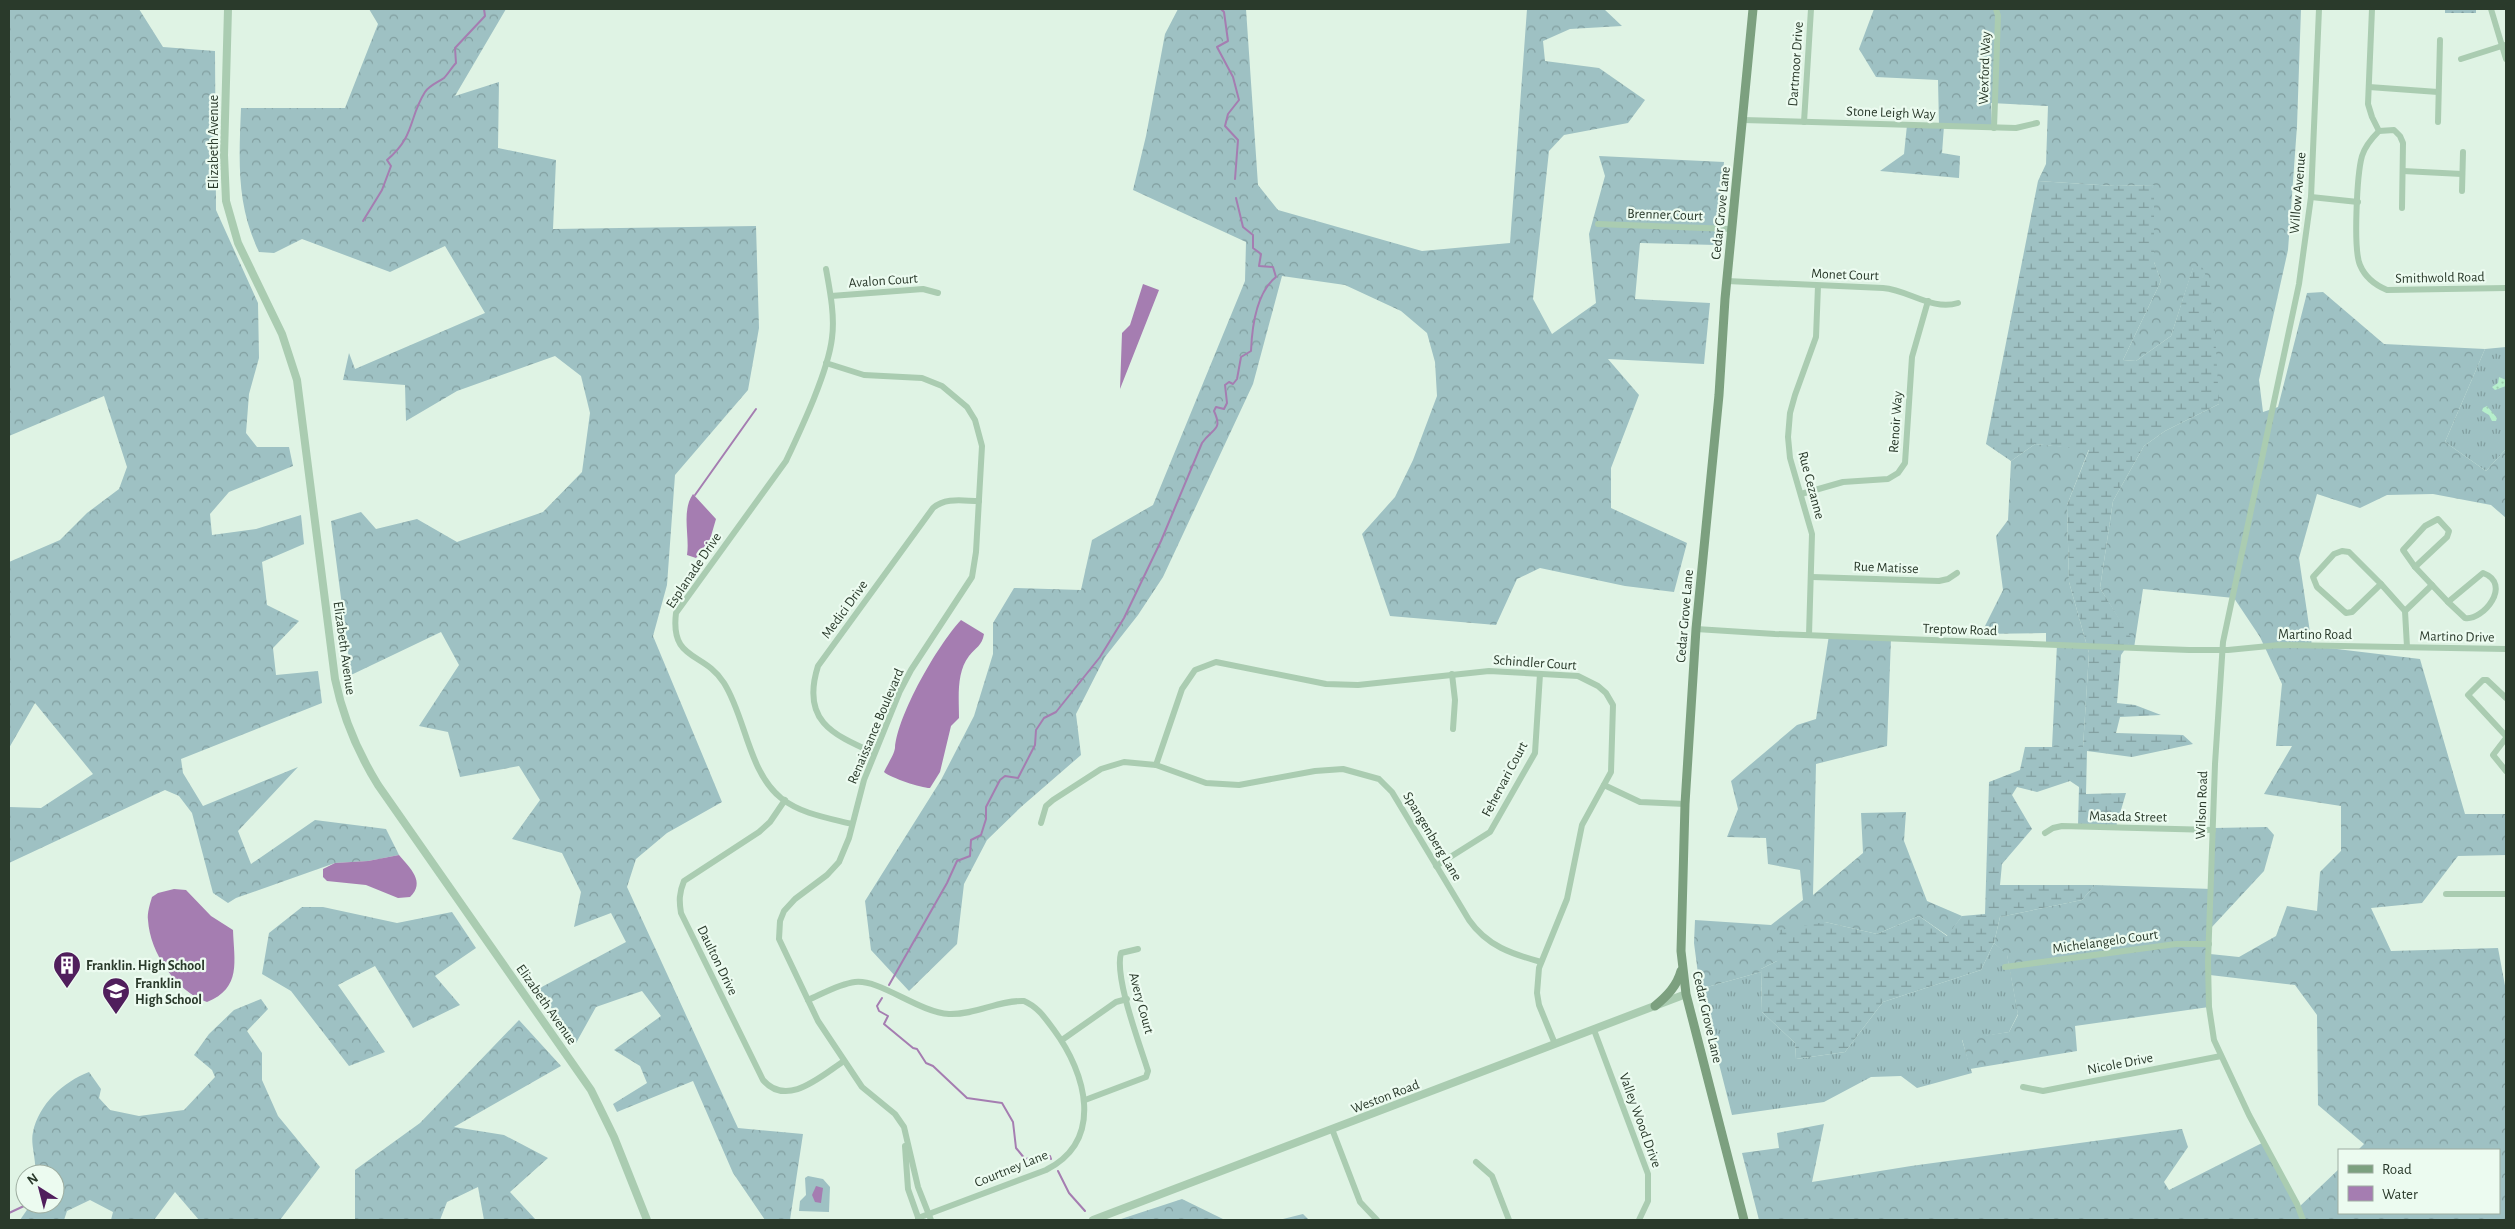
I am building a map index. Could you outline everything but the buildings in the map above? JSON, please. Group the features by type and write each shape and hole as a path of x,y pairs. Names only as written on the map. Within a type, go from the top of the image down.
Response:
{"main road":[{"name":"Cedar Grove Lane","path":"1744,1220 1686,994 1680,951 1685,804 1696,629 1753,9"},
{"path":"1655,1006 1674,987 1682,965"}],"street":[{"name":"Elizabeth Avenue","path":"228,9 224,154 226,201 238,243 282,334 297,380 335,679 345,719 360,754 378,785 591,1090 614,1136 647,1220"},
{"name":"Dartmoor Drive","path":"1804,122 1812,9"},
{"name":"Wexford Way","path":"1994,128 1998,16 1996,9"},
{"name":"Willow Avenue","path":"2279,376 2299,284 2311,197 2319,9"},
{"path":"2372,9 2370,111 2380,131 2394,130 2400,136 2403,143 2402,208"},
{"path":"2491,9 2504,45 2506,59"},
{"path":"2438,122 2440,40"},
{"path":"2461,58 2504,45"},
{"path":"2369,87 2438,92"},
{"name":"Stone Leigh Way","path":"1743,120 1994,128 2016,128 2037,123"},
{"name":"Smithwold Road","path":"2380,131 2364,149 2358,202 2359,264 2371,281 2378,286 2401,292 2506,288"},
{"path":"2462,191 2463,152"},
{"path":"2403,171 2462,174"},
{"path":"2311,197 2358,202"},
{"name":"Brenner Court","path":"1598,224 1732,229"},
{"name":"Esplanade Drive","path":"826,269 833,330 826,363 786,461 689,593 676,613 674,631 682,647 708,666 722,680 731,696 752,751 767,783 785,800 807,812 852,824"},
{"name":"Monet Court","path":"1727,281 1892,289 1928,302 1946,306 1958,303"},
{"name":"Rue Cezanne","path":"1809,636 1812,534 1790,458 1788,437 1790,413 1816,337 1818,286"},
{"name":"Avalon Court","path":"830,296 923,289 938,293"},
{"name":"Renoir Way","path":"1801,494 1844,482 1888,479 1898,473 1905,464 1912,357 1928,302"},
{"name":"Renaissance Boulevard","path":"826,363 864,375 922,378 942,386 956,396 975,420 982,446 976,552 972,577 911,670 874,753 839,862 827,875 795,899 784,911 780,921 779,939 818,1021 862,1087 895,1114 904,1127 914,1174 930,1217"},
{"name":"Wilson Road","path":"2279,376 2234,587 2223,650 2213,830 2209,1007 2214,1040 2221,1056 2249,1115 2297,1204 2303,1220"},
{"name":"Medici Drive","path":"874,753 843,740 830,731 821,720 814,704 812,684 818,666 933,508 940,503 950,500 979,501"},
{"path":"2415,566 2446,537 2449,531 2442,520 2433,520 2406,544 2404,554 2432,585 2448,602 2468,619 2474,617 2495,598 2496,587 2486,574 2483,573 2448,602"},
{"path":"2381,584 2352,612 2346,613 2317,587 2313,577 2334,554 2346,551 2381,584 2405,611 2407,647"},
{"name":"Rue Matisse","path":"1812,577 1939,581 1957,572"},
{"path":"2405,611 2432,585"},
{"name":"Treptow Road","path":"1696,629 1809,636 2223,650"},
{"name":"Martino Road","path":"2223,650 2279,645 2407,647"},
{"name":"Martino Drive","path":"2407,647 2506,649"},
{"name":"Schindler Court","path":"1156,765 1182,689 1196,670 1216,662 1326,684 1358,684 1489,671 1578,676 1598,686 1606,692 1613,705 1612,764 1604,785 1582,824 1568,899 1541,962 1537,993 1555,1044"},
{"path":"1452,674 1456,700 1453,729"},
{"name":"Fehervari Court","path":"1436,866 1490,832 1530,761 1537,744 1540,674"},
{"path":"2506,698 2487,680 2483,680 2468,696 2506,737 2493,755 2506,770"},
{"name":"Spangenberg Lane","path":"1041,823 1046,806 1101,769 1124,762 1156,765 1206,783 1239,785 1315,771 1344,769 1379,779 1392,792 1436,866 1480,934 1500,948 1541,962"},
{"path":"1604,785 1640,802 1685,804"},
{"name":"Daulton Drive","path":"785,800 770,822 759,832 684,881 680,890 681,913 763,1080 770,1088 780,1092 796,1091 844,1061"},
{"name":"Masada Street","path":"2045,833 2052,828 2062,826 2213,830"},
{"path":"2446,894 2506,894"},
{"name":"Michelangelo Court","path":"2005,968 2176,944 2209,944"},
{"name":"Avery Court","path":"1085,1100 1146,1077 1148,1072 1127,1000 1119,960 1121,953 1138,949"},
{"name":"Courtney Lane","path":"808,1000 856,982 876,986 924,1009 947,1014 966,1014 1024,1001 1040,1011 1062,1040 1076,1070 1085,1100 1084,1123 1070,1151 1055,1165 930,1217 919,1219"},
{"name":"Weston Road","path":"1093,1220 1686,994"},
{"path":"1062,1040 1116,1002 1127,1000"},
{"name":"Valley Wood Drive","path":"1594,1030 1648,1174 1648,1200 1639,1220"},
{"name":"Nicole Drive","path":"2023,1087 2043,1090 2221,1056"},
{"path":"904,1127 908,1189 919,1219"},
{"path":"1332,1129 1360,1202 1377,1220"},
{"path":"1476,1162 1492,1176 1509,1220"}],"green space":[{"path":"9,9 139,9 163,47 215,51 216,210 258,303 259,358 249,394 246,433 257,447 289,447 293,466 229,492 210,514 212,535 256,529 301,515 304,544 262,562 267,605 299,621 273,648 276,675 318,671 322,703 181,759 183,773 203,806 298,767 238,831 251,864 315,820 386,829 399,855 368,861 335,863 236,898 228,903 213,893 192,813 179,796 165,790 9,863 9,807 41,808 93,774 35,703 9,748 9,562 60,540 87,513 119,489 127,467 104,396 9,436"},
{"path":"369,9 506,9 455,96 499,82 498,148 556,160 553,229 756,226 759,328 748,390 675,475 667,585 653,636 722,802 667,833 636,859 627,887 738,1128 803,1134 790,1220 765,1220 733,1173 693,1081 617,1112 613,1104 647,1083 640,1066 614,1050 661,1016 642,991 596,1007 576,1043 538,989 626,942 611,913 574,927 581,892 562,853 512,839 540,800 519,766 460,777 448,732 419,726 459,665 441,632 351,675 331,521 361,512 376,529 417,519 457,542 543,512 582,472 590,413 581,376 555,356 457,391 406,421 405,385 343,380 349,353 355,369 485,313 445,246 390,272 302,239 274,253 259,252 246,217 243,199 240,164 241,108 345,108 378,24"},
{"path":"1178,9 1246,9 1258,185 1278,210 1422,251 1510,243 1527,9 1604,9 1622,26 1570,29 1543,41 1545,61 1599,68 1645,100 1628,123 1564,135 1549,151 1533,299 1552,334 1596,303 1589,234 1605,176 1599,156 1724,162 1716,245 1640,243 1635,299 1710,303 1704,364 1608,359 1639,395 1611,468 1611,508 1687,543 1674,592 1625,586 1540,568 1517,579 1496,625 1390,616 1362,534 1395,497 1413,460 1437,396 1435,362 1427,333 1401,311 1345,285 1282,276 1253,384 1163,577 1138,615 1105,657 1076,714 1081,755 1021,807 987,840 964,884 957,944 909,991 871,950 865,901 941,780 974,716 993,654 993,623 1014,588 1081,590 1092,540 1153,505 1245,281 1246,242 1133,190 1146,136 1165,34"},
{"path":"1874,9 2301,9 2297,126 2288,250 2259,380 2263,412 2278,407 2307,293 2323,292 2384,344 2485,349 2445,442 2486,471 2506,449 2506,518 2491,505 2433,494 2387,495 2360,508 2317,494 2299,558 2312,646 2420,659 2465,814 2506,814 2506,855 2458,856 2422,903 2371,908 2391,951 2498,948 2506,991 2506,1220 1759,1220 1742,1153 1779,1148 1777,1133 1824,1124 1812,1182 1911,1166 2182,1129 2188,1147 2164,1182 2169,1190 2264,1142 2299,1207 2338,1170 2338,1214 2500,1214 2500,1149 2359,1149 2364,1144 2318,1105 2317,1015 2295,985 2210,975 2209,1007 2075,1026 2077,1051 1970,1069 1962,1039 2009,1032 2018,1015 2007,955 1994,943 2000,917 2082,900 2095,885 2212,889 2214,828 2267,827 2274,835 2264,871 2211,928 2210,954 2239,957 2276,936 2287,906 2317,911 2320,872 2341,851 2341,806 2264,794 2292,746 2276,746 2282,684 2260,637 2234,598 2143,589 2134,648 2125,649 2131,639 2100,588 2113,501 2144,446 2165,431 2219,404 2193,268 2171,336 2136,361 2123,360 2161,281 2154,262 2154,185 2115,186 2038,181 2046,164 2048,106 1991,103 1992,127 1944,126 1942,153 1960,156 1959,178 1880,171 1904,154 1907,125 1939,126 1938,80 1876,77 1859,49"},
{"path":"2445,9 2476,9 2476,13 2445,13"},
{"path":"2038,181 2115,186 2154,185 2154,262 2161,281 2123,360 2136,361 2171,336 2193,267 2202,266 2213,295 2219,404 2165,431 2144,446 2113,501 2100,588 2132,639 2121,655 2117,703 2135,705 2161,715 2120,717 2116,733 2183,735 2193,744 2132,757 2087,751 2086,794 2126,793 2116,827 2078,825 2079,787 2070,781 2037,792 2017,787 2012,795 2032,829 2002,864 2000,885 2095,885 2082,900 2000,917 1994,943 1981,970 1883,1002 1845,1052 1796,1059 1795,1043 1762,1012 1761,969 1777,961 1780,930 1825,922 1877,934 1919,916 1947,936 1962,916 1985,914 1989,782 2020,770 2025,747 2083,747 2089,653 2069,582 2067,505 2089,450 2035,444 2011,461 1986,444"},
{"path":"2506,347 2506,449 2486,471 2445,442 2485,349"},
{"path":"2035,444 2089,449 2067,505 2069,582 2089,653 2083,747 2052,747 2057,644 2046,643 2046,633 1981,634 2003,590 1996,536 2008,520 2011,461"},
{"path":"1829,635 1891,638 1887,746 1816,764 1813,895 1863,853 1861,813 1906,812 1904,841 1927,901 1962,916 1948,936 1919,916 1877,934 1825,922 1777,961 1761,969 1761,972 1700,989 1694,943 1695,920 1771,925 1803,900 1800,870 1768,864 1766,838 1727,837 1738,809 1731,781 1797,725 1816,719"},
{"path":"302,907 323,907 397,923 452,912 476,948 435,976 460,1005 413,1028 375,966 338,985 385,1052 349,1066 291,991 262,974 269,933"},
{"path":"1994,943 2007,954 2018,1014 2009,1032 1962,1040 1972,1073 1917,1088 1901,1076 1871,1077 1824,1102 1732,1115 1700,989 1761,972 1762,1012 1795,1043 1796,1059 1845,1052 1883,1002 1981,970"},
{"path":"261,999 268,1009 247,1031 262,1053 262,1080 278,1116 320,1167 280,1220 199,1220 175,1192 154,1220 111,1220 113,1212 90,1200 67,1211 64,1220 20,1220 24,1214 65,1214 65,1164 35,1164 32,1142 36,1122 41,1112 46,1103 61,1088 89,1072 101,1089 99,1098 110,1110 139,1116 184,1110 215,1077 212,1070 194,1055 209,1034 234,1010"},
{"path":"519,1020 561,1066 454,1127 504,1135 548,1158 510,1192 536,1220 484,1220 478,1187 447,1202 440,1220 355,1220 355,1170 420,1123"},
{"path":"808,1176 823,1179 830,1187 829,1212 799,1211 800,1201 806,1195 805,1178"},
{"path":"1182,1199 1225,1220 1118,1220"},
{"path":"1303,1214 1309,1220 1279,1220"}],"sand":[{"path":"2499,377 2506,380 2506,386 2495,390 2492,387 2498,383"},
{"path":"2487,406 2497,418 2496,421 2492,421 2489,415 2482,411"}],"water":[{"path":"1143,284 1159,290 1120,389 1122,333 1130,325"},
{"path":"693,494 716,519 709,543 696,558 687,555 687,508"},
{"path":"961,620 984,634 980,644 969,656 962,670 959,686 959,718 951,726 940,772 930,788 899,780 884,772 892,757 903,717 930,663"},
{"path":"399,855 415,875 417,886 410,897 398,898 366,885 327,881 323,877 323,869 335,863 368,861"},
{"path":"174,889 186,890 211,916 233,930 234,963 231,981 218,996 207,1002 196,997 175,980 159,958 150,933 148,914 152,897 158,893"},
{"path":"816,1186 823,1188 821,1203 815,1202 812,1195"}],"waterway":[{"path":"363,221 382,190 391,166 387,160 403,143 425,92 444,78 456,63 455,48 485,16 484,9"},
{"path":"1221,9 1224,12 1228,41 1217,47 1233,77 1239,100 1228,114 1225,126 1238,140 1235,179"},
{"path":"889,985 947,883 957,861 970,856 971,840 981,835 986,819 986,807 1000,780 1005,776 1018,778 1035,745 1036,730 1044,718 1056,712 1100,657 1124,618 1161,541 1202,443 1216,429 1217,417 1214,411 1216,407 1224,409 1227,403 1225,385 1229,382 1233,384 1237,379 1241,357 1251,351 1256,311 1264,292 1276,277 1273,267 1259,266 1261,254 1253,248 1253,235 1243,227 1236,198"},
{"path":"695,495 756,409"},
{"path":"882,998 877,1006 879,1011 888,1016 884,1024 913,1048 917,1049 926,1063 933,1066 967,1098 1002,1103 1013,1122 1016,1148 1025,1159 1050,1156 1051,1159"},
{"path":"1058,1171 1069,1193 1085,1211"},
{"path":"9,1213 15,1210"}],"place":[{"name":"Franklin. High School","path":"67,989"},
{"name":"Franklin High School","path":"116,1015"}]}
